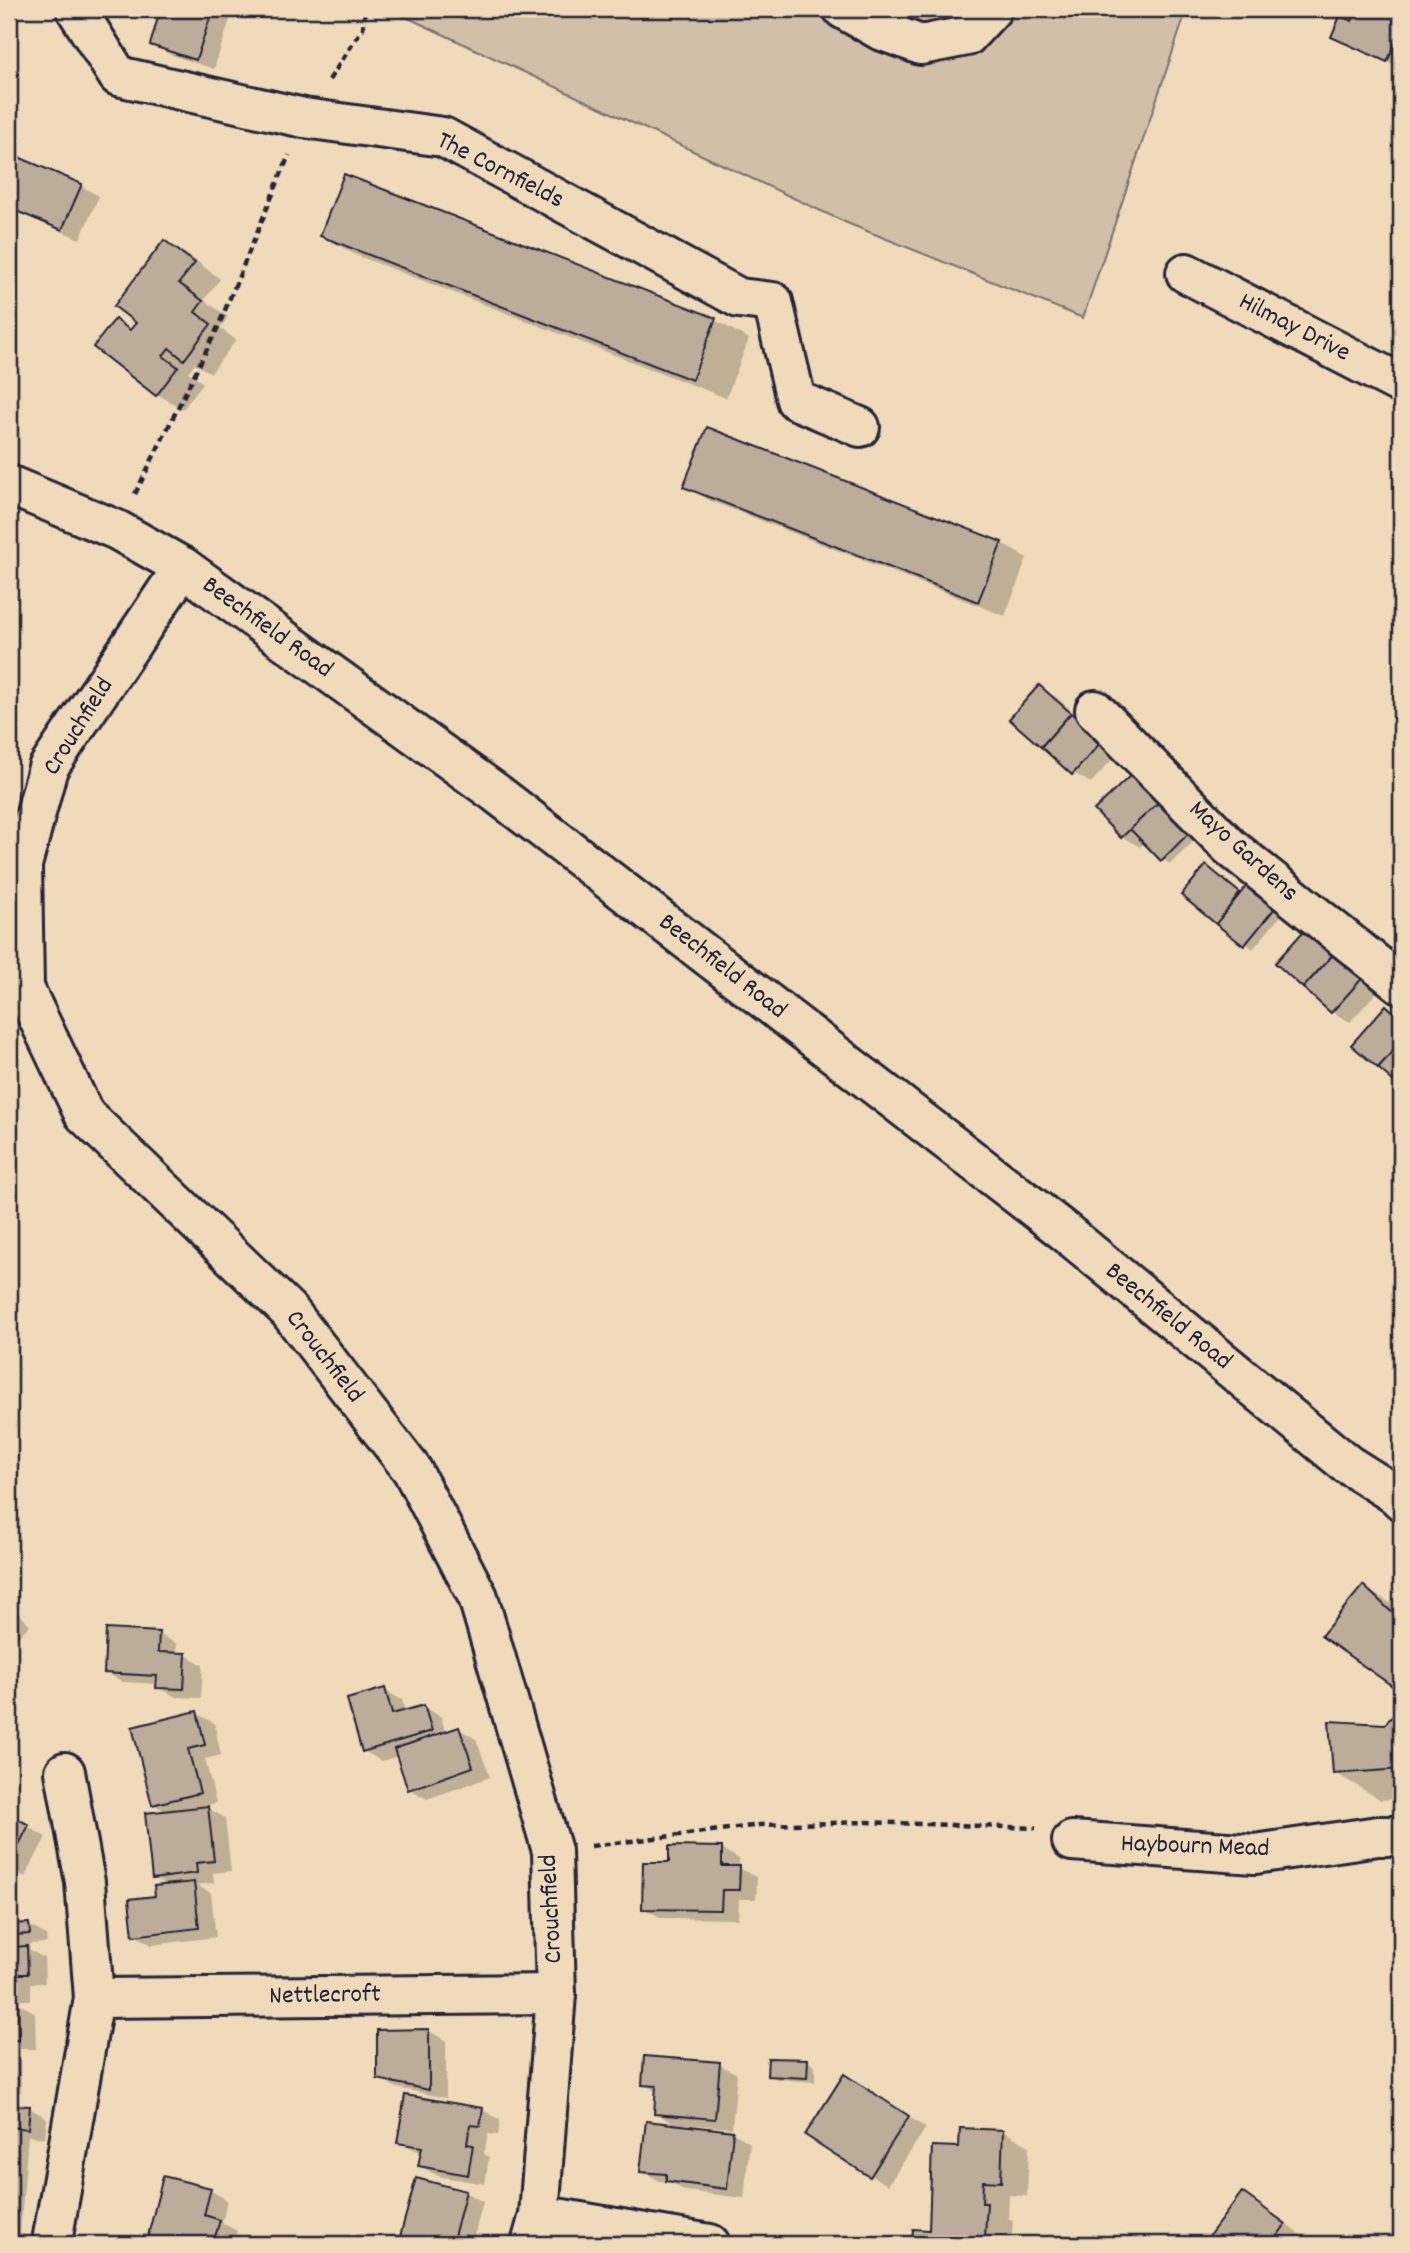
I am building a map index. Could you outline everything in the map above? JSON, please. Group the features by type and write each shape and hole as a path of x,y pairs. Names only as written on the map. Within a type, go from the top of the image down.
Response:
{"street":[{"name":"The Cornfields","path":"76,9 118,76 304,118 443,137 739,298 773,302 796,400 860,427"},
{"path":"844,9 880,30 921,45 967,36 992,9"},
{"name":"Hilmay Drive","path":"1186,273 1401,384"},
{"name":"Beechfield Road","path":"9,485 117,530 183,568 496,793 1064,1231 1348,1464 1400,1495"},
{"name":"Crouchfield","path":"183,568 48,768 22,865 24,988 84,1114 289,1311 412,1470 478,1597 552,1851 556,1994 535,2229"},
{"name":"Mayo Gardens","path":"1095,709 1230,847 1401,985"},
{"path":"53,2236 94,1998 85,1882 65,1772"},
{"name":"Haybourn Mead","path":"1072,1841 1255,1854 1378,1836 1401,1836"},
{"name":"Nettlecroft","path":"94,1998 556,1994"},
{"path":"535,2229 710,2244"}],"path":[{"path":"117,530 218,327 304,118 363,28 365,9"},
{"path":"552,1851 760,1825 867,1822 1037,1828 1072,1841"}],"shaded area":[{"path":"389,9 1187,9 1083,318 847,223"}],"building":[{"path":"156,9 213,9 196,60 150,45 159,14"},
{"path":"1357,9 1401,9 1401,31 1387,62 1331,37 1340,16 1352,21"},
{"path":"9,153 82,184 62,230 9,208"},
{"path":"344,174 716,318 692,380 320,236"},
{"path":"164,240 195,263 179,283 203,301 195,312 211,324 184,360 169,348 163,356 178,367 156,396 93,347 115,319 130,330 136,323 114,306"},
{"path":"707,427 1002,542 978,602 683,487"},
{"path":"1039,685 1071,713 1041,747 1009,719"},
{"path":"1071,713 1102,741 1072,775 1041,747"},
{"path":"1132,774 1159,802 1121,838 1094,810"},
{"path":"1159,802 1189,833 1161,861 1130,829"},
{"path":"1206,865 1240,893 1216,924 1181,895"},
{"path":"1248,884 1276,907 1244,946 1216,924"},
{"path":"1310,924 1338,949 1303,988 1275,963"},
{"path":"1338,949 1366,974 1331,1013 1303,988"},
{"path":"1386,1005 1401,1019 1401,1042 1378,1068 1351,1045"},
{"path":"1401,1042 1401,1088 1378,1068"},
{"path":"1363,1585 1401,1621 1401,1692 1321,1636"},
{"path":"106,1629 159,1632 158,1652 186,1653 184,1689 156,1688 157,1676 104,1673"},
{"path":"385,1688 392,1714 424,1705 432,1731 362,1752 347,1699"},
{"path":"1401,1707 1401,1769 1333,1774 1329,1721 1385,1724"},
{"path":"197,1711 205,1745 188,1749 200,1793 152,1805 132,1727"},
{"path":"459,1727 473,1767 408,1790 394,1749"},
{"path":"208,1806 214,1861 196,1863 197,1873 152,1879 145,1813"},
{"path":"9,1814 29,1825 9,1864"},
{"path":"669,1846 722,1847 722,1866 740,1866 739,1890 722,1890 721,1910 642,1909 643,1862 669,1862"},
{"path":"194,1882 199,1928 133,1936 129,1899 155,1896 154,1886"},
{"path":"29,1923 30,1934 12,1935 13,1947 27,1946 28,1974 14,1974 14,1990 9,1991 9,1924"},
{"path":"18,2001 19,2040 9,2040 9,2002"},
{"path":"429,2029 429,2090 377,2079 377,2030"},
{"path":"644,2056 720,2062 715,2119 654,2114 656,2086 642,2085"},
{"path":"768,2058 808,2059 807,2078 767,2076"},
{"path":"844,2074 909,2116 870,2177 805,2135"},
{"path":"405,2095 483,2108 480,2126 470,2125 467,2144 473,2145 468,2175 418,2166 422,2147 397,2143"},
{"path":"9,2105 30,2106 28,2129 11,2127 9,2154"},
{"path":"646,2121 733,2131 727,2189 666,2181 666,2174 640,2172"},
{"path":"960,2128 1003,2130 1001,2182 983,2181 982,2203 987,2203 985,2237 973,2237 973,2244 912,2244 913,2229 929,2230 932,2146 959,2147"},
{"path":"163,2176 211,2188 204,2215 220,2220 213,2244 146,2244"},
{"path":"416,2178 466,2191 452,2244 398,2244"},
{"path":"1242,2192 1286,2224 1271,2244 1203,2244"}]}
